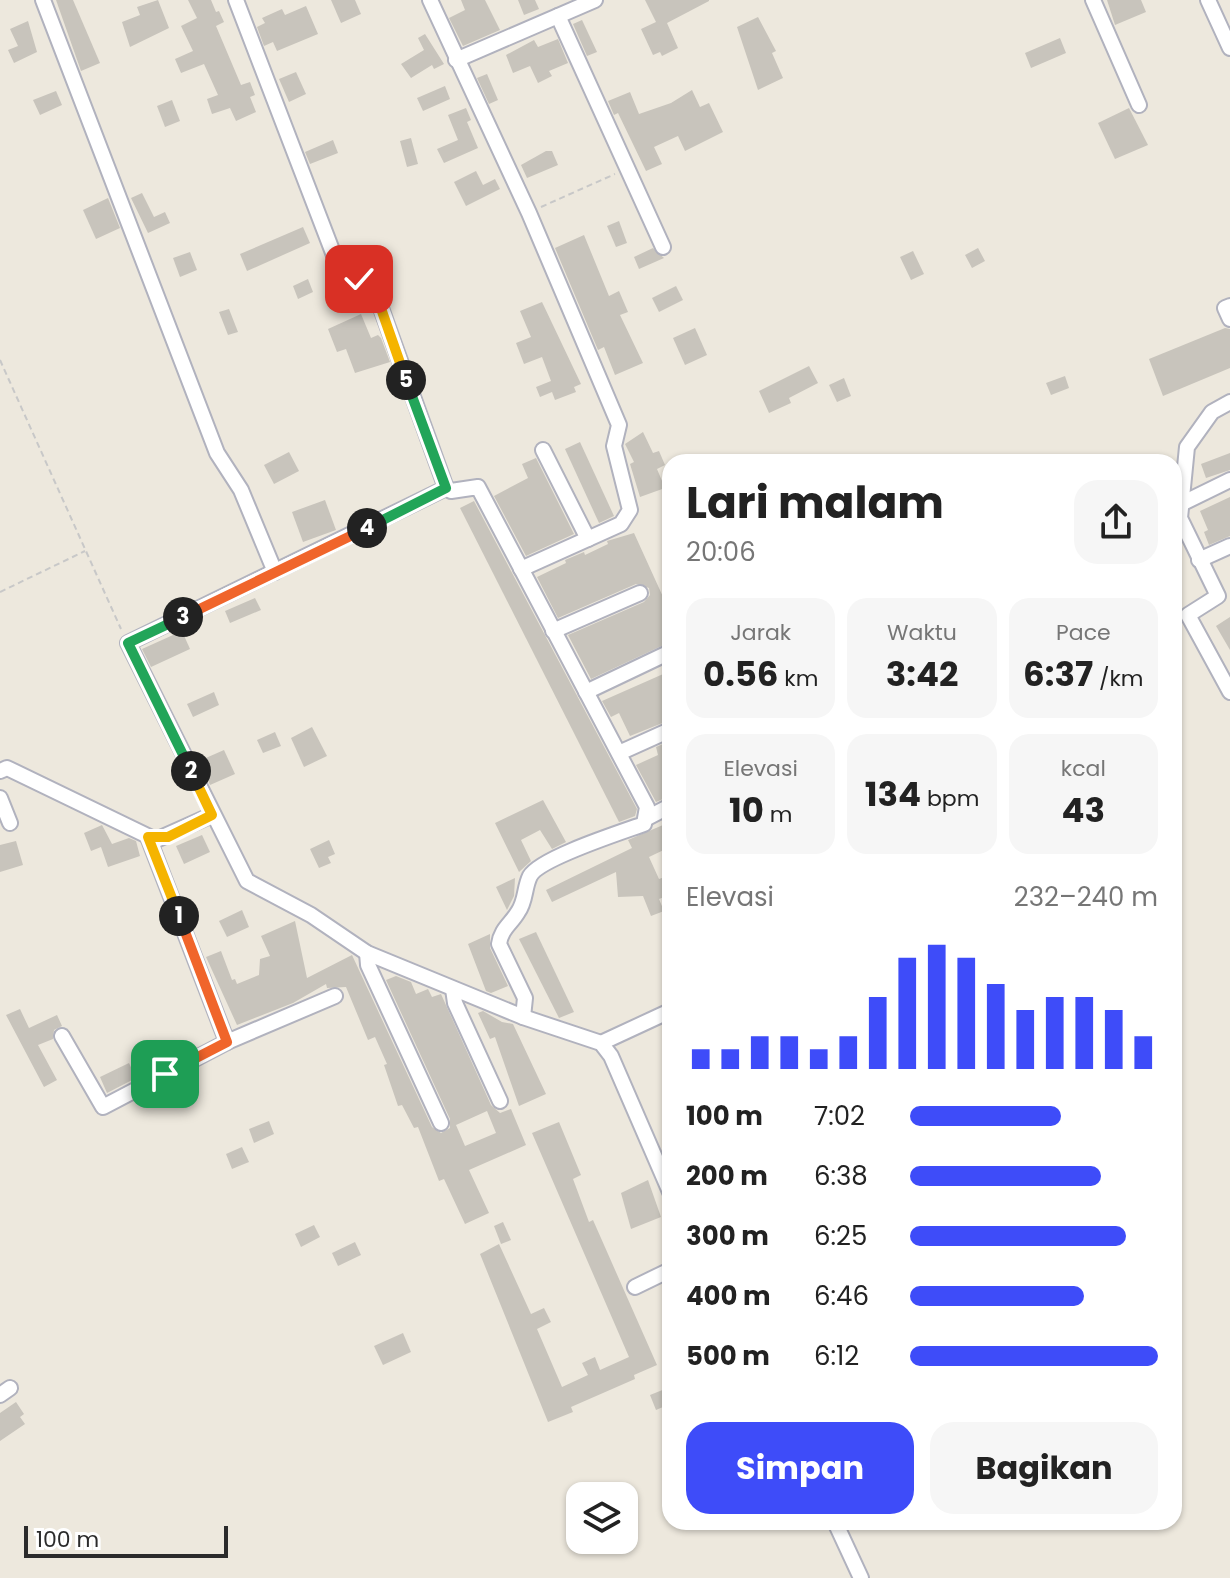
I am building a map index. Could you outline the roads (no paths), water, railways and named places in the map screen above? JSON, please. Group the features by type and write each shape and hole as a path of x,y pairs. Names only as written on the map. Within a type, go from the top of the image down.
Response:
{"street":[{"path":"43,0 217,453 241,490 275,572"},
{"path":"236,0 335,258 343,272 369,286 377,297 446,488"},
{"path":"430,0 529,213 619,425 615,457 630,510 621,524 521,569"},
{"path":"456,60 595,0"},
{"path":"1093,0 1139,105"},
{"path":"1208,0 1230,48"},
{"path":"558,16 663,247"},
{"path":"1230,306 1225,308 1230,319"},
{"path":"1182,508 1187,447 1212,412 1230,402"},
{"path":"543,450 588,539"},
{"path":"1183,503 1230,480"},
{"path":"523,1017 525,998 499,944 500,935 525,901 530,877 540,867 591,842 644,824 647,818 644,797 478,487 456,491 446,488 128,643 247,881 311,915 367,953 523,1017 601,1043 611,1056 662,1174"},
{"path":"1182,522 1218,596 1188,615 1226,674 1230,692"},
{"path":"1199,560 1230,546"},
{"path":"553,631 640,593"},
{"path":"586,692 662,656"},
{"path":"619,753 662,734"},
{"path":"0,771 7,768 148,837 168,837 212,815"},
{"path":"0,798 10,823"},
{"path":"647,818 662,810"},
{"path":"148,837 227,1042"},
{"path":"367,953 368,965 441,1123"},
{"path":"453,989 455,1003 500,1101"},
{"path":"62,1036 103,1107 227,1042 335,996"},
{"path":"601,1043 662,1015"},
{"path":"635,1287 662,1274"},
{"path":"839,1530 861,1578"}]}
